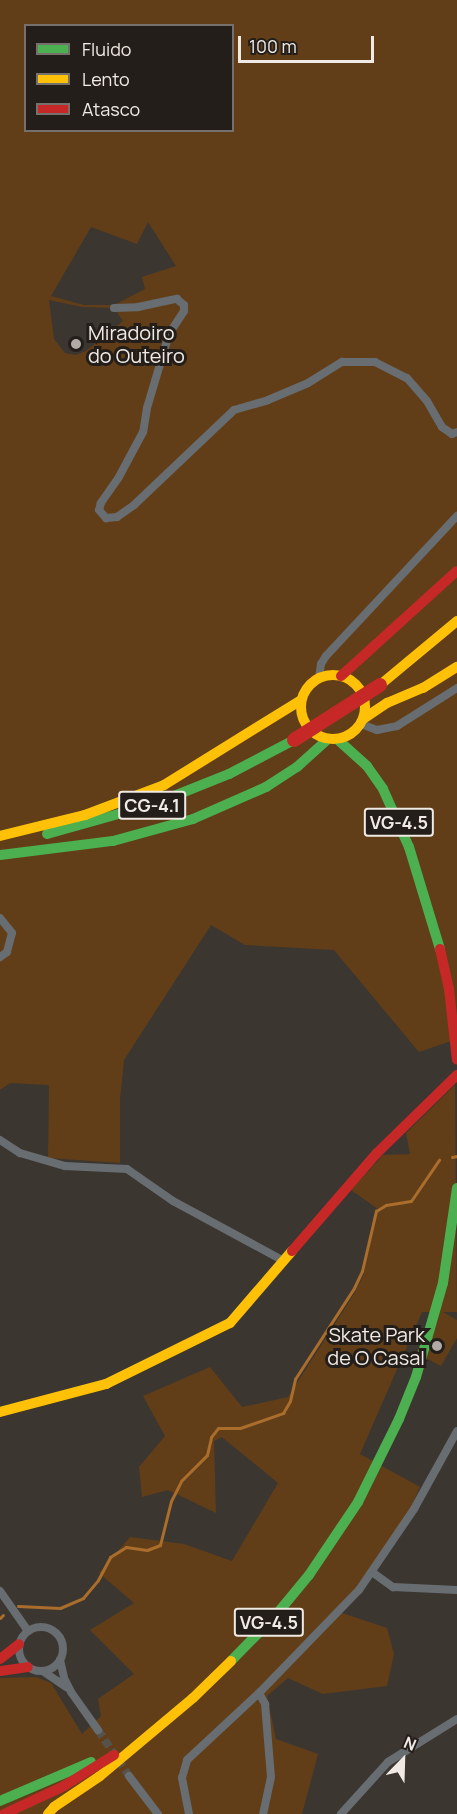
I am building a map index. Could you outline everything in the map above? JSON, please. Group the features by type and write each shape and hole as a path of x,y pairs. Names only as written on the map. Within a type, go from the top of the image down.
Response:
{"main road":[{"path":"367,766 332,739 319,737 306,725 300,708 301,699 305,691 319,678 340,676 457,571"},
{"name":"CG-4.1","path":"0,842 70,829 153,804 229,774 294,740 380,685 457,621"},
{"path":"0,855 113,841 193,819 266,787 297,767 332,739 360,724 387,703 423,688 457,667"},
{"path":"340,676 358,688 365,708 360,724 367,766"},
{"path":"0,836 85,815 164,785 289,710 301,699"},
{"name":"VG-4.5","path":"367,766 392,806 421,882 449,989 457,1060"},
{"path":"0,1412 106,1384 230,1323 377,1153 457,1075"},
{"name":"VG-4.5","path":"4,1814 64,1786 161,1725 233,1660 276,1615 309,1575 358,1502 399,1419 416,1377 443,1283 457,1188"},
{"path":"0,1659 19,1644"},
{"path":"0,1671 28,1667"},
{"path":"48,1814 54,1807 100,1776 161,1725"},
{"path":"0,1801 124,1749"}],"street":[{"path":"114,308 138,307 177,299 184,305 184,311 169,334 147,408 143,432 119,477 101,503 99,510 106,518 117,517 134,506 234,410 268,400 308,383 342,362 375,362 407,378 427,401 442,427 452,434 457,432"},
{"path":"319,678 321,664 326,656 457,516"},
{"path":"360,724 377,730 397,726 457,688"},
{"path":"0,918 12,933 7,952 0,957"},
{"path":"0,1140 20,1153 65,1166 127,1169 173,1201 284,1261"},
{"path":"189,1814 182,1778 187,1760 319,1634 359,1590 414,1509 457,1431"},
{"path":"372,1572 393,1587 457,1590"},
{"path":"0,1591 28,1630"},
{"path":"71,1692 52,1675 28,1667 20,1657 19,1644 28,1630 42,1626 56,1632 63,1645 60,1660 64,1678 71,1692 98,1730"},
{"path":"43,1671 53,1668 60,1660"},
{"path":"259,1693 265,1704 271,1777 263,1814"},
{"path":"341,1814 388,1762 457,1719"},
{"path":"129,1776 158,1814"}],"shaded area":[{"path":"0,0 457,0 457,1039 419,1052 334,950 245,945 211,925 124,1060 120,1099 120,1163 48,1158 49,1085 10,1083 0,1090","holes":["148,222 176,266 142,277 145,289 114,305 84,305 51,296 91,227 137,244","49,300 82,307 114,308 123,321 86,351 76,355 65,353 54,339"]},
{"path":"455,1085 457,1312 443,1312 457,1320 457,1338 441,1366 416,1353 438,1312 422,1312 360,1454 420,1487 409,1511 356,1588 336,1611 387,1628 394,1654 387,1686 323,1694 288,1678 267,1696 276,1739 318,1754 302,1814 0,1814 0,1678 36,1677 51,1683 82,1734 101,1716 98,1699 134,1674 90,1630 134,1603 99,1573 130,1537 184,1544 232,1561 278,1483 222,1437 214,1441 216,1513 168,1490 142,1497 139,1467 165,1436 143,1396 210,1367 242,1407 288,1397 354,1294 363,1276 378,1209 351,1190 383,1155 410,1154 406,1133"}],"waterway":[{"path":"452,1157 457,1156"},
{"path":"18,1606 60,1608 83,1598 98,1580 110,1557 126,1547 147,1550 160,1545 171,1501 181,1481 207,1455 211,1437 218,1428 240,1428 283,1413 290,1401 295,1379 354,1288 362,1271 376,1211 386,1205 411,1201 439,1160"},
{"path":"0,1618 3,1615"}],"tunnel":[{"path":"98,1730 129,1776"}],"traffic: fast":[{"path":"0,855 113,841 193,819 266,787 297,767 328,739"},
{"path":"337,739 367,766 383,789 409,847 440,949"},
{"path":"47,834 154,804 229,774 294,740"},
{"path":"231,1661 276,1615 309,1575 358,1502 399,1419 416,1377 443,1283 457,1188"},
{"path":"0,1801 91,1762"}],"traffic: slow":[{"path":"380,685 457,621"},
{"path":"363,719 387,703 423,688 457,667"},
{"path":"327,675 339,675 356,684 363,695 365,707 363,719 356,730 339,739 327,739 315,734 306,725 301,713 301,701 306,689 315,680 327,675"},
{"path":"0,836 85,815 164,785 301,700"},
{"path":"0,1412 106,1384 230,1323 292,1251"},
{"path":"48,1814 54,1807 100,1776 193,1698 231,1661"}],"traffic: jam":[{"path":"341,676 457,571"},
{"path":"294,740 380,685"},
{"path":"440,949 449,989 457,1060"},
{"path":"292,1251 377,1153 457,1075"},
{"path":"0,1659 19,1644"},
{"path":"0,1671 28,1667"},
{"path":"4,1814 64,1786 114,1755"}],"place":[{"name":"Miradoiro do Outeiro","path":"76,344"},
{"name":"Skate Park de O Casal","path":"437,1346"}]}
